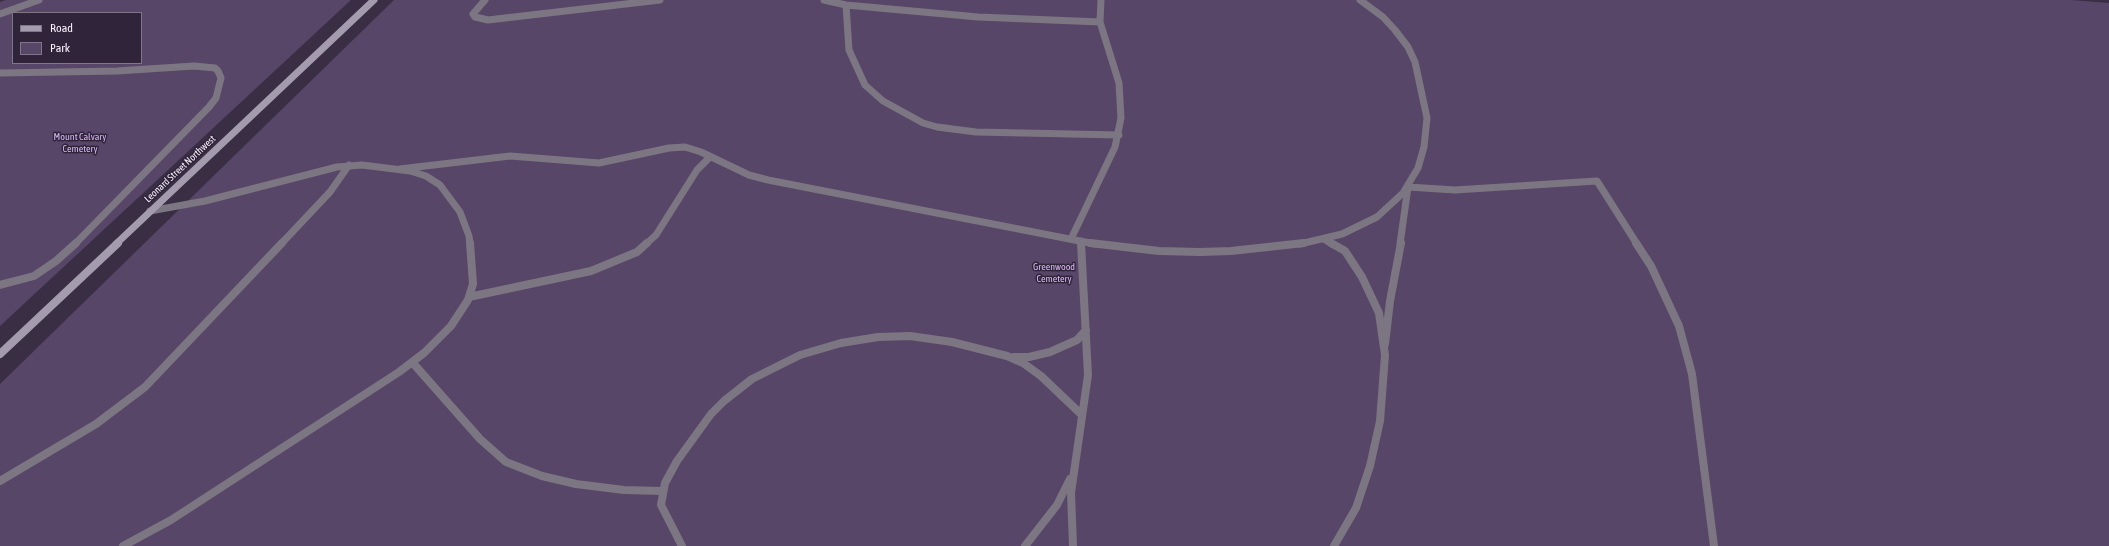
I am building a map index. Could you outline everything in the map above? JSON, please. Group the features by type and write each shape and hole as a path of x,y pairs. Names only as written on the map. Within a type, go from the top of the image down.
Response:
{"main road":[{"name":"Leonard Street Northwest","path":"0,354 374,0"}],"lane":[{"path":"0,14 40,0"},
{"path":"485,0 474,10 473,14 475,18 488,20 515,18 660,0"},
{"path":"824,0 846,5 978,17 1100,22"},
{"path":"1071,239 1110,160 1119,135 1121,96 1115,69 1100,22 1101,0"},
{"path":"400,169 510,156 599,163 676,147 693,149 732,168 768,180 1081,241 1159,251 1215,252 1280,247 1324,239 1353,230 1377,217 1408,187 1418,168 1427,127 1419,75 1408,47 1389,24 1360,0"},
{"path":"846,5 849,50 858,75 865,85 883,102 923,123 937,127 976,132 1119,135"},
{"path":"0,75 10,73 200,66 215,68 221,78 216,98 209,107 91,229 56,261 34,276 24,280 0,285"},
{"path":"469,297 591,271 614,263 637,252 656,235 697,170 710,157"},
{"path":"123,546 147,535 184,512 322,423 412,362 448,330 463,310 469,297 473,274 470,242 466,224 460,212 446,192 433,180 418,173 400,169 349,165 331,168 205,201 150,211"},
{"path":"0,481 96,424 145,387 330,192 349,165"},
{"path":"1408,187 1462,189 1597,181 1651,266 1679,326 1691,368 1714,546"},
{"path":"1334,546 1358,502 1374,450 1384,385 1385,344 1390,301 1405,219 1408,187"},
{"path":"1324,239 1344,251 1362,277 1379,313 1385,344"},
{"path":"1073,546 1071,500 1075,457 1088,375 1081,241"},
{"path":"682,546 661,504 662,491 669,474 686,446 724,401 752,379 800,355 858,339 894,335 952,342 1007,356 1029,357 1050,352 1077,340 1086,330"},
{"path":"1007,356 1032,369 1082,415"},
{"path":"412,362 480,439 506,462 542,476 576,484 624,490 662,491"},
{"path":"1025,546 1048,517 1065,492 1075,457"}],"green space":[{"name":"Mount Calvary Cemetery","path":"6,0 351,0 0,326 0,2"},
{"name":"Greenwood Cemetery","path":"394,0 2071,0 2109,3 2109,546 0,546 0,384"}]}
